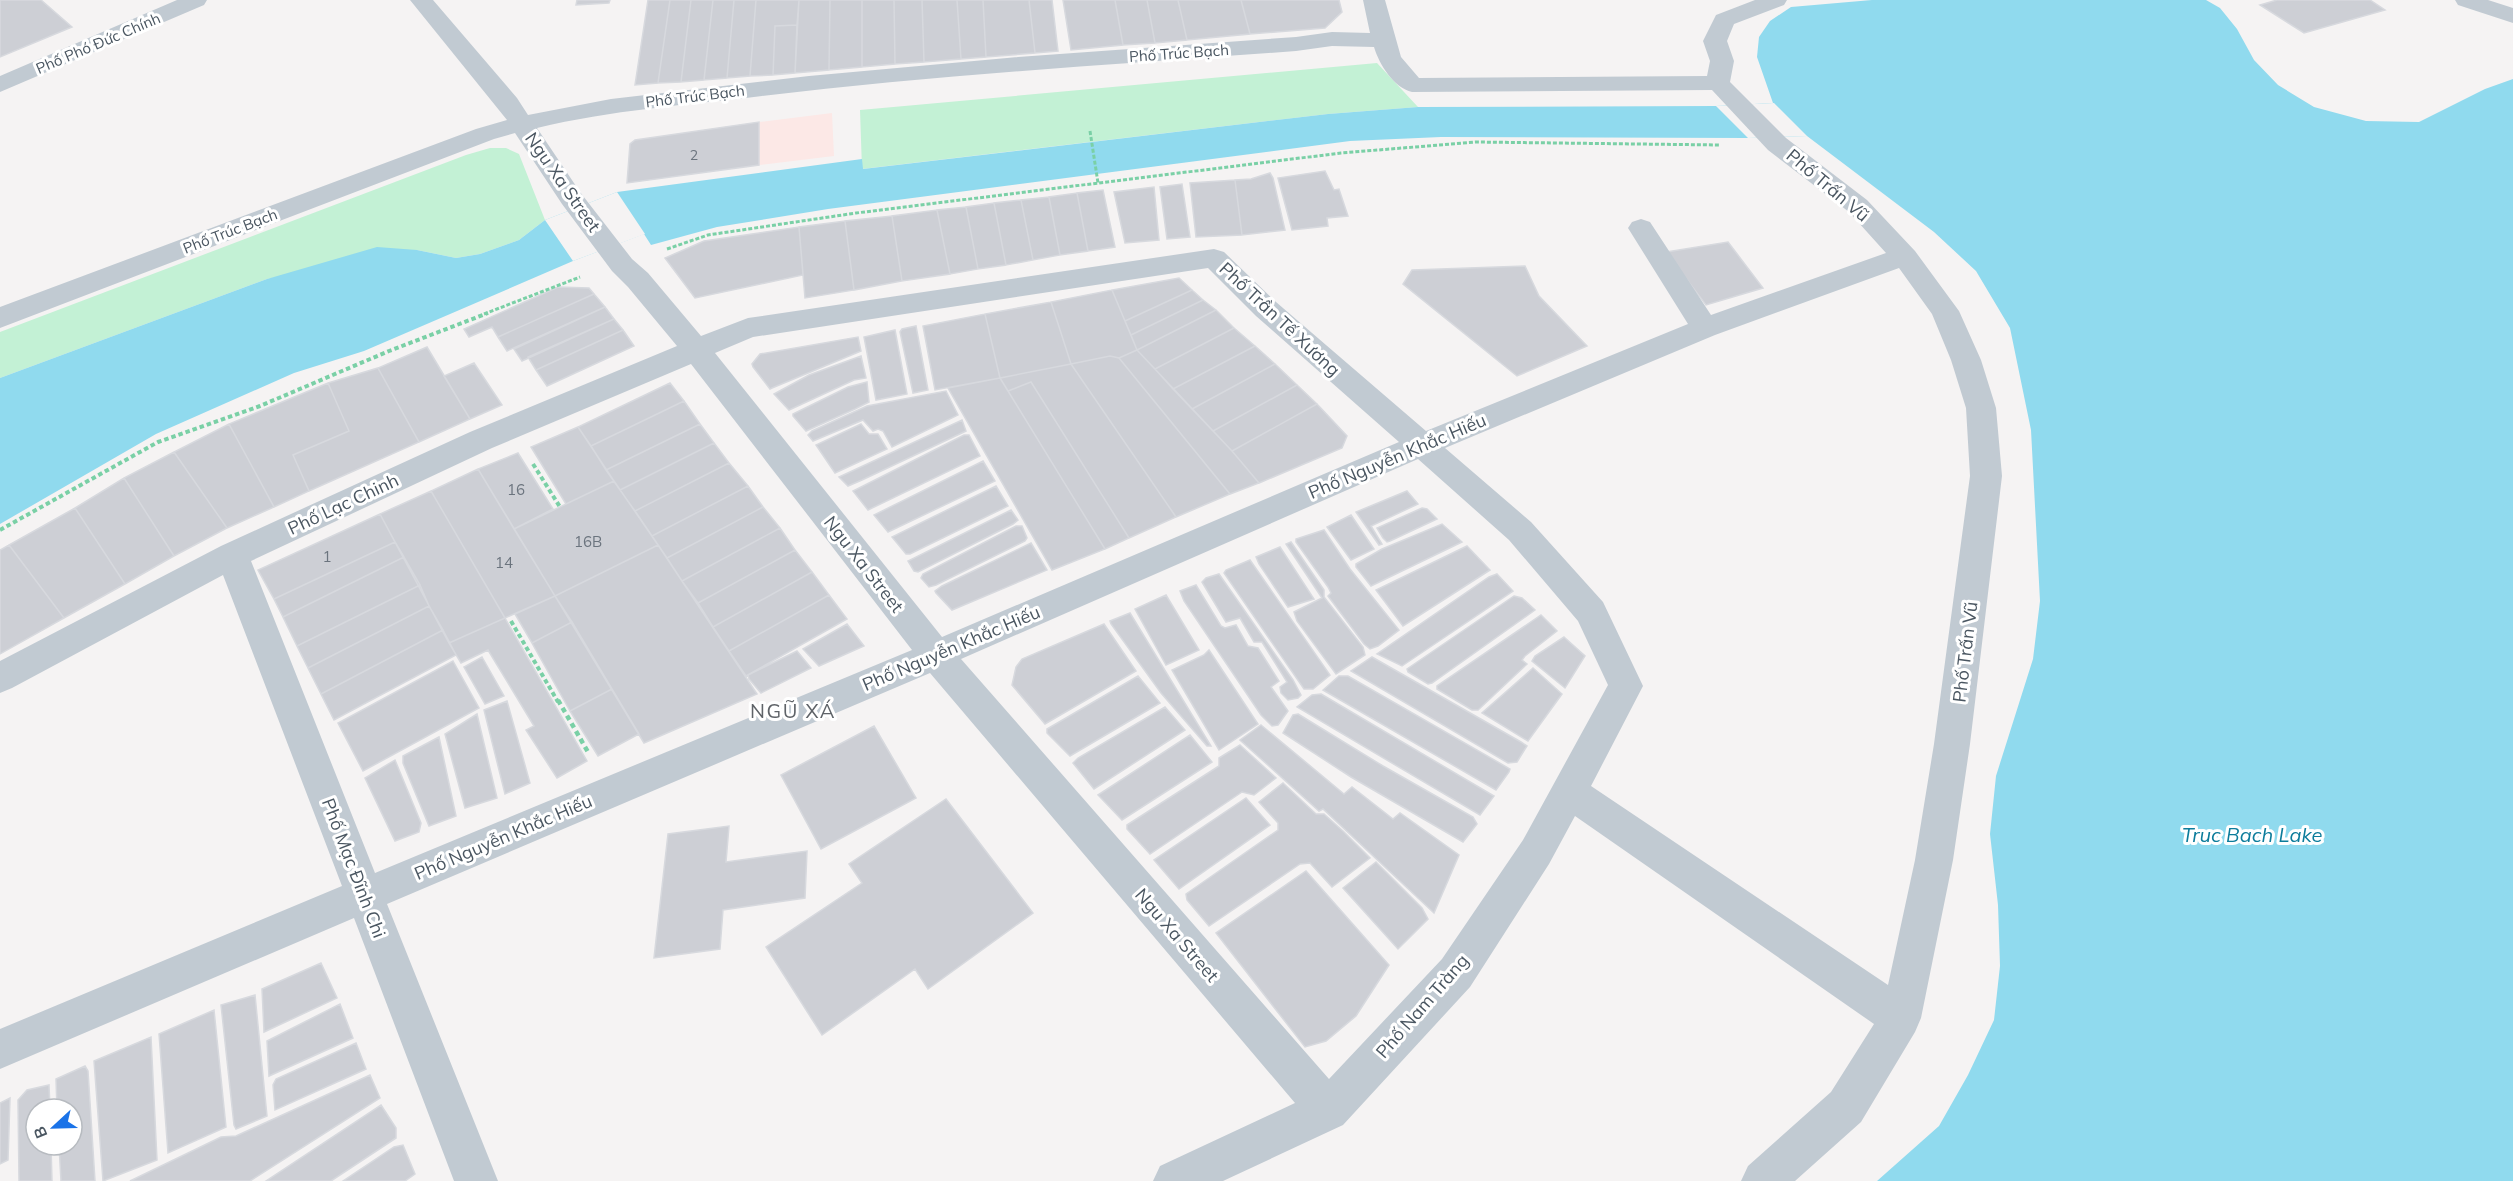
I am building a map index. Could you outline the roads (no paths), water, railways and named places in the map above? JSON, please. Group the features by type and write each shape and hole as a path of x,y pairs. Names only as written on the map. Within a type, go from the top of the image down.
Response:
{"street":[{"name":"Phố Phó Đức Chính","path":"0,85 196,0"},
{"name":"Ngu Xa Street","path":"421,0 508,103 571,198 622,265 638,280 696,350 936,655 1328,1110"},
{"path":"1374,0 1390,59 1412,85 1718,83 1722,61 1715,41 1724,20 1776,0"},
{"path":"2466,0 2513,16"},
{"name":"Phố Trúc Bạch","path":"0,318 475,138 521,123 609,106 776,86 1012,64 1284,45 1332,39 1383,40"},
{"name":"Phố Trấn Vũ","path":"1718,83 1778,144 1858,206 1905,257 1945,311 1966,360 1981,408 1986,476 1951,756 1934,860 1901,1018 1845,1107 1763,1181"},
{"path":"1641,228 1705,328"},
{"name":"Phố Nguyễn Khắc Hiếu","path":"0,1049 936,655 1422,445 1705,328 1859,271 1905,257"},
{"name":"Phố Trần Tế Xương","path":"696,350 748,327 1214,258 1266,309 1520,531 1591,612 1626,686"},
{"name":"Phố Lạc Chinh","path":"0,678 232,555 510,428 696,350"},
{"name":"Phố Mạc Đĩnh Chi","path":"232,555 476,1181"},
{"name":"Phố Nam Tràng","path":"1175,1181 1328,1110 1456,973 1536,852 1626,686"},
{"path":"1568,791 1901,1018"}],"water":[{"name":"Truc Bach Lake","path":"1872,0 2206,0 2220,8 2237,29 2254,60 2278,85 2314,107 2366,121 2419,122 2485,89 2513,79 2513,1181 1877,1181 1939,1126 1968,1075 1994,1020 2000,966 1998,905 1990,834 1996,776 2033,659 2040,601 2031,430 2010,328 1976,271 1934,232 1807,136 1748,138 1441,137 1350,141 828,209 717,227 651,245 644,234 573,261 364,351 294,373 156,434 0,524 0,378 267,279 377,247 417,250 456,258 480,254 519,240 545,220 617,192 862,159 863,169 1328,114 1418,107 1716,106 1773,103 1757,57 1759,37 1770,21 1791,7"}],"district":[{"name":"NGŨ XÁ","path":"793,710"}]}
